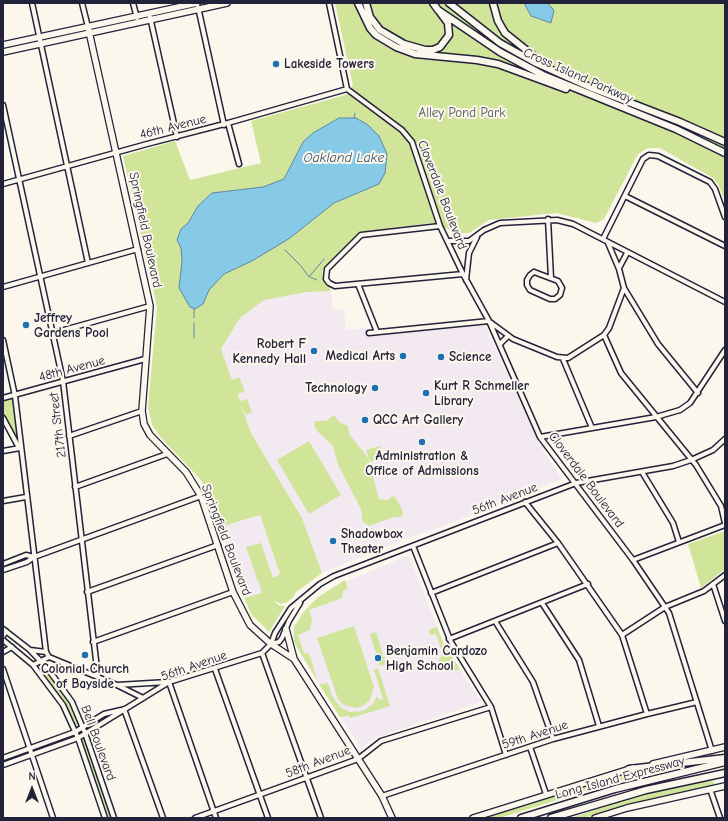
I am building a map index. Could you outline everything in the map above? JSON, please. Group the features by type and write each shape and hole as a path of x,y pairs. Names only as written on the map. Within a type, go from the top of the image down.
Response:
{"highway":[{"path":"358,3 370,28 376,35 396,47 415,54 477,60 498,64 560,87 596,98"},
{"path":"366,3 370,17 380,30 404,44 425,50 433,50 440,47 449,35 448,23 438,10"},
{"name":"Cross Island Parkway","path":"433,3 438,10 500,52 543,75 596,98 676,129 725,153"},
{"name":"Cross Island Parkway","path":"449,3 500,43 566,77 680,122 725,142"},
{"path":"493,3 498,21 505,33 535,58 566,77"},
{"path":"629,769 725,758"},
{"name":"Long Island Expressway","path":"521,818 614,789 725,762"},
{"name":"Long Island Expressway","path":"551,818 617,798 725,773"},
{"path":"567,818 617,798"}],"main road":[{"path":"3,45 88,27 184,4 197,3"},
{"path":"3,52 227,3"},
{"name":"Springfield Boulevard","path":"88,27 150,306 142,411 150,435 186,472 201,496 233,592 250,625 271,644 294,659 382,796 392,818"},
{"path":"286,629 294,659"},
{"path":"473,818 629,769 725,747"},
{"path":"595,818 627,808 725,786"}],"street":[{"path":"32,3 88,263"},
{"path":"82,3 88,27"},
{"path":"133,3 138,23"},
{"path":"197,3 226,124 239,164"},
{"path":"329,3 347,89"},
{"path":"184,4 186,12"},
{"path":"149,13 177,137"},
{"name":"46th Avenue","path":"3,184 117,152 226,124 347,89"},
{"name":"Cloverdale Boulevard","path":"347,89 410,138 440,226 466,280 500,344 540,437 634,560 669,613 698,702 712,751"},
{"name":"217th Street","path":"3,105 63,381 98,677"},
{"path":"603,239 643,159 649,155 658,156 710,182 715,189 725,217"},
{"path":"625,196 725,246"},
{"path":"548,219 551,278"},
{"path":"466,280 469,253 477,237 484,230 500,223 548,219 573,224 725,302"},
{"path":"440,226 361,235 326,271 326,279 329,283 335,286 463,274"},
{"path":"448,242 469,241 477,237"},
{"path":"608,243 619,269 624,288 658,344 698,392"},
{"path":"3,287 138,249"},
{"path":"619,269 627,253"},
{"path":"534,272 551,278 560,283 562,288 560,295 555,299 550,299 530,290 526,285 528,277 534,272"},
{"path":"358,284 377,332"},
{"path":"564,359 604,335 609,328 624,288"},
{"path":"53,333 150,306"},
{"path":"369,333 489,321 508,336 564,359 592,428"},
{"path":"604,335 621,373 691,460 721,506 725,524 634,560"},
{"path":"500,344 508,336"},
{"path":"3,340 15,396 20,448 46,652 49,657 117,685 144,698"},
{"path":"540,437 656,417 680,410 690,403 725,350"},
{"name":"48th Avenue","path":"3,398 15,396 63,381 145,359"},
{"path":"69,436 142,411"},
{"path":"3,418 20,448"},
{"name":"56th Avenue","path":"3,765 78,738 168,682 215,669 262,653 271,644 284,617 291,608 300,602 311,591 334,576 576,483 642,472 691,460 713,450 725,438"},
{"path":"3,450 20,448"},
{"path":"75,487 167,454"},
{"path":"642,472 673,523 679,542"},
{"path":"3,570 27,562 34,557 201,496"},
{"path":"3,500 26,497"},
{"path":"525,502 588,584 622,635 646,714"},
{"path":"431,593 558,543"},
{"path":"87,592 218,545"},
{"path":"413,546 449,639 491,706 506,755"},
{"path":"3,564 26,555 34,557"},
{"path":"622,635 665,607 704,591 725,575"},
{"path":"449,639 588,584"},
{"path":"713,584 725,621"},
{"path":"93,642 233,592"},
{"name":"56th Avenue","path":"271,644 279,642 300,602"},
{"path":"542,603 579,660 599,726"},
{"path":"495,621 533,682 553,739"},
{"path":"3,636 4,630"},
{"name":"Bell Boulevard","path":"4,630 30,650 72,702 85,733 114,818"},
{"name":"Bell Boulevard","path":"3,640 33,665 63,705 78,738 106,818"},
{"path":"3,652 12,647"},
{"path":"30,650 46,652"},
{"path":"262,653 321,818"},
{"path":"33,665 49,657"},
{"path":"3,669 53,818"},
{"path":"215,669 268,818"},
{"path":"117,685 168,682 216,818"},
{"name":"59th Avenue","path":"382,796 553,739 646,714 698,702"},
{"name":"58th Avenue","path":"195,818 358,759 381,741 491,706"},
{"path":"124,709 163,818"},
{"name":"56th Avenue","path":"3,758 75,732 104,714 124,709"},
{"path":"530,747 546,794"},
{"path":"710,789 720,818"}],"shaded area":[{"path":"331,291 333,310 344,309 346,330 368,328 371,336 485,325 539,444 562,479 441,527 402,540 322,573 302,518 251,433 221,349 240,318 264,300 309,292"},
{"path":"260,515 280,574 274,576 262,593 244,598 220,527"},
{"name":"Benjamin Cardozo High School","path":"409,555 444,645 481,702 377,737 361,749 296,647 293,638 294,627 309,605 331,588"}],"green space":[{"name":"Alley Pond Park","path":"335,3 725,3 725,202 719,186 713,178 660,148 648,148 638,154 604,219 596,223 556,213 489,220 469,233 459,233 432,223 360,232 323,269 322,274 331,291 308,292 264,300 240,318 221,349 232,380 239,377 245,391 238,394 235,386 240,401 247,399 252,412 246,415 241,405 251,433 302,518 322,573 295,593 295,595 288,602 281,604 274,600 278,605 285,606 269,632 251,614 244,598 262,593 259,582 262,581 258,582 246,547 261,543 273,578 280,574 260,515 220,527 201,480 162,439 152,425 148,407 157,307 123,156 175,141 190,180 261,163 251,121 345,95 353,86"},
{"path":"15,396 20,448 3,418 3,398"},
{"path":"334,415 339,422 348,426 349,434 368,458 379,499 388,500 392,496 395,497 402,509 403,515 401,517 394,517 369,526 362,521 360,507 338,465 333,446 317,431 314,425 315,421 326,421"},
{"path":"309,441 341,495 309,514 277,460"},
{"path":"380,446 384,457 370,462 366,450"},
{"path":"725,531 725,569 701,588 688,544"},
{"path":"345,580 348,589 343,591 342,598 309,610 312,619 310,630 298,635 304,653 309,654 318,682 294,642 294,627 303,613 317,598"},
{"path":"354,626 374,687 370,700 357,708 344,705 338,699 317,638"},
{"path":"437,627 444,645 460,669 455,671 452,663 441,666 439,659 443,655 436,634 431,635 428,630"},
{"path":"376,632 386,664 380,666 370,634"},
{"path":"41,664 66,699 80,727 76,728 56,691 37,666"},
{"path":"378,668 390,706 351,718 349,716 340,717 319,684 328,683 332,696 341,708 350,712 363,711 373,704 377,696 379,700 383,699 374,670"},
{"path":"83,737 85,738 112,818 107,818 81,740"},
{"path":"654,769 655,771 614,782 500,818 481,818 621,774"},
{"path":"708,781 714,782 714,785 660,797 583,818 571,818 634,797"}],"water":[{"path":"524,3 547,3 554,10 551,23 531,16"},
{"name":"Oakland Lake","path":"339,118 356,118 368,125 379,136 387,154 385,173 379,184 334,203 290,238 252,261 224,274 209,290 203,304 195,309 190,307 179,288 182,261 181,248 177,240 181,229 188,223 198,206 212,193 263,187 284,179 303,142 313,133"}],"waterway":[{"path":"354,118 355,113"},
{"path":"285,250 301,266 309,277 324,259"},
{"path":"310,277 317,280"},
{"path":"194,308 194,318"},
{"path":"194,323 194,338"}],"place":[{"name":"Lakeside Towers","path":"276,64"},
{"name":"Jeffrey Gardens Pool","path":"26,325"},
{"name":"Robert F Kennedy Hall","path":"314,351"},
{"name":"Medical Arts","path":"403,356"},
{"name":"Science","path":"441,357"},
{"name":"Technology","path":"375,388"},
{"name":"Kurt R Schmeller Library","path":"426,393"},
{"name":"QCC Art Gallery","path":"365,420"},
{"name":"Administration & Office of Admissions","path":"422,442"},
{"name":"Shadowbox Theater","path":"333,541"},
{"name":"Colonial Church of Bayside","path":"85,655"},
{"name":"Benjamin Cardozo High School","path":"378,658"}]}
